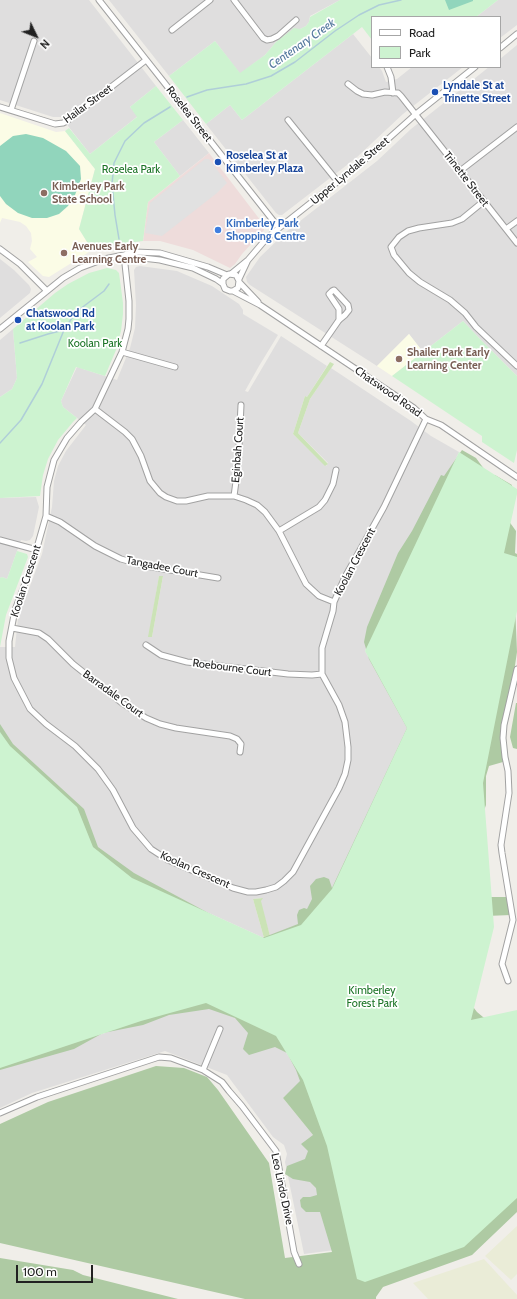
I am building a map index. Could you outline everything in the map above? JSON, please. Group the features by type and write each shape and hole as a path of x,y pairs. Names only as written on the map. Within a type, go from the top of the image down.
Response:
{"street":[{"name":"Roselea Street","path":"99,0 279,228"},
{"path":"172,30 210,0"},
{"path":"234,0 263,38 267,40 278,36 296,20"},
{"path":"501,47 517,34"},
{"path":"10,110 34,41"},
{"name":"Hailar Street","path":"0,106 55,124 63,123 146,60"},
{"path":"348,84 363,94 372,95 385,92 394,93 387,68"},
{"name":"Upper Lyndale Street","path":"229,274 248,260 266,239 279,228 370,156 416,114 474,68"},
{"name":"Trinette Street","path":"394,93 401,96 416,114 517,243"},
{"path":"288,120 338,182"},
{"path":"460,172 517,127"},
{"path":"484,202 462,219 452,223 419,228 408,232 399,237 391,247 394,255 409,273 420,282 450,300 465,313 476,327 517,366"},
{"path":"506,230 517,221"},
{"path":"0,249 20,264 46,291"},
{"path":"0,329 63,278 85,265 135,252 163,254 236,275 239,281 238,288 233,291 228,290 223,284 213,277 198,270 162,260 124,255"},
{"path":"162,260 163,254"},
{"name":"Koolan Crescent","path":"124,255 129,319 122,352 95,409 66,438 54,460 47,487 46,516 32,566 15,610 8,647 11,668 17,686 30,709 46,724 75,746 98,768 113,790 133,828 159,855 178,865 233,888 248,892 261,892 276,887 293,872 339,788 345,774 348,747 345,722 339,705 322,674 322,648 334,602 345,577 384,507 426,418"},
{"name":"Upper Lyndale Street","path":"239,281 248,260"},
{"path":"223,284 223,279 229,274"},
{"name":"Chatswood Road","path":"239,281 260,305"},
{"path":"321,346 339,320 345,315 349,307 334,290 329,294 339,310 339,320"},
{"name":"Chatswood Road","path":"233,291 260,305 414,408 426,418 441,425 517,477"},
{"path":"122,352 174,367"},
{"name":"Eginbah Court","path":"234,496 238,467 241,405"},
{"path":"95,409 132,439 141,456 150,481 160,493 177,501 186,501 208,496 234,496 257,505 270,517 279,531 306,584 319,596 334,602"},
{"path":"279,531 319,507 325,500 333,484 336,470"},
{"name":"Tangadee Court","path":"46,516 60,522 95,546 121,559 146,566 218,578"},
{"path":"0,540 37,550"},
{"name":"Barradale Court","path":"12,628 39,633 48,639 73,664 122,703 146,718 160,724 176,728 230,736 237,739 240,744 240,752"},
{"name":"Roebourne Court","path":"146,645 161,655 187,662 288,674 322,674"},
{"path":"508,981 502,964 513,920 502,853 509,793 508,771 503,738 504,726 517,669"},
{"path":"203,1070 220,1029"},
{"name":"Leo Lindo Drive","path":"0,1113 37,1097 159,1057 171,1058 203,1070 222,1082 276,1151 294,1252 299,1264"}],"shaded area":[{"path":"0,0 89,0 156,86 130,107 138,116 90,154 61,117 53,117 0,100"},
{"path":"109,0 340,0 310,16 309,22 306,26 276,42 265,55 240,74 215,41 169,76"},
{"path":"498,0 517,0 517,25 501,37 501,16 477,16"},
{"path":"353,34 371,57 371,68 380,68 386,82 397,79 411,68 462,68 403,114 356,158 282,215 276,213 206,124 230,105 242,120"},
{"path":"517,45 517,376 463,321 423,352 409,334 377,366 247,282 246,277 260,257 286,232 377,161 411,129 488,68 501,68 501,58"},
{"name":"Kimberley Park State School","path":"0,113 56,132 65,131 95,169 79,229 92,250 49,277 43,276 28,262 37,257 30,249 32,241 31,233 26,226 20,222 2,218 0,223"},
{"path":"183,120 209,153 180,176 154,142"},
{"path":"209,153 264,225 264,230 230,268 193,250 160,241 143,241 148,202"},
{"path":"205,159 209,159 227,183 217,193 162,236 145,233 150,203"},
{"path":"0,259 14,270 31,289 30,293 0,318"},
{"path":"140,266 177,271 212,286 239,304 243,310 243,314 278,335 245,391 248,392 281,336 327,366 307,397 305,396 293,434 326,466 328,463 298,433 310,399 331,368 431,436 459,452 365,651 407,728 332,889 301,925 270,936 260,901 262,898 253,899 264,938 132,878 93,847 0,732 0,647 15,647 18,618 42,554 52,507 54,481 58,466 66,451 86,425 63,407 61,401 77,367 117,380 130,348 135,328 136,305 134,270 136,267","holes":["159,576 163,576 152,637 149,636"]},
{"path":"13,329 17,378 12,389 0,397 0,340"},
{"name":"Shailer Park Early Learning Center","path":"409,334 423,352 392,376 377,366"},
{"path":"36,497 39,507 33,536 30,540 21,540 7,579 2,577 0,578 0,498"},
{"path":"206,1003 276,1036 303,1080 283,1098 313,1135 335,1250 304,1254 285,1162 287,1154 284,1145 273,1137 227,1075 165,1051 32,1093 0,1108 0,1068 141,1021"},
{"path":"517,1226 517,1274 511,1280 485,1256"},
{"path":"484,1259 517,1295 517,1299 428,1299 413,1283"}],"green space":[{"path":"340,0 498,0 477,16 371,16 371,39 362,27 242,120 230,105 206,124 169,76 215,41 240,73 265,55 276,42 294,28 300,29 306,26 310,17"},
{"path":"445,0 473,0 473,1 449,10"},
{"name":"Roselea Park","path":"156,86 183,120 154,142 180,176 148,202 143,241 110,245 92,250 79,229 95,169 65,131 69,128 90,154 137,117 130,107"},
{"path":"26,134 43,138 66,151 80,166 81,179 75,195 68,206 59,214 47,218 32,218 18,213 6,204 0,196 0,146 13,136"},
{"name":"Koolan Park","path":"107,268 116,270 119,273 123,314 121,331 116,350 105,376 76,367 61,401 63,407 77,418 58,440 48,459 43,475 40,496 0,498 0,397 12,389 17,378 13,329 55,293 68,284 89,273"},
{"path":"463,321 517,376 517,450 514,463 482,442 482,436 392,376"},
{"path":"330,362 334,364 310,399 298,433 328,464 325,466 293,434 305,396 307,397"},
{"name":"Kimberley Forest Park","path":"462,450 476,458 490,477 495,475 512,485 506,517 516,531 515,553 517,554 517,598 515,604 517,652 501,741 503,762 489,766 486,776 486,805 476,833 483,897 508,897 511,915 486,916 464,995 477,1012 489,1022 517,1021 517,1212 472,1255 383,1287 376,1299 245,1299 0,1243 0,1124 48,1102 156,1066 184,1068 207,1077 218,1090 269,1163 285,1258 332,1252 320,1212 306,1212 301,1207 300,1200 303,1197 317,1195 316,1188 310,1182 293,1179 285,1174 287,1166 305,1159 308,1151 301,1144 313,1135 283,1098 300,1081 296,1070 287,1053 275,1047 249,1055 243,1049 248,1033 235,1018 209,1009 169,1015 143,1025 103,1033 74,1049 0,1070 0,724 13,744 84,809 98,847 134,873 242,931 262,938 298,924 297,915 299,910 304,908 307,909 312,899 310,886 316,879 324,877 329,879 332,888 407,728 369,659 364,642 367,627 398,553 412,531 441,475 444,476"},
{"name":"Kimberley Forest Park","path":"459,452 517,489 504,553 517,557 517,611 483,783 494,927 471,1020 517,1010 517,1198 464,1247 365,1282 357,1279 327,1146 303,1080 276,1036 206,1003 141,1021 0,1068 0,732 10,746 77,807 93,847 132,878 264,938 301,925 332,889 407,728 365,651"},
{"path":"17,551 27,554 28,557 6,615 0,647 0,578 2,577 7,579"},
{"path":"159,576 163,576 152,637 148,637"},
{"path":"516,703 517,749 513,748 510,737"},
{"path":"263,898 261,901 270,936 264,938 253,899"},
{"path":"0,1258 73,1270 83,1275 178,1299 0,1299"}],"waterway":[{"name":"Centenary Creek","path":"187,97 207,90 246,84 271,76 295,62 335,31 359,15 379,5 401,0"},
{"name":"Centenary Creek","path":"119,239 112,184 114,163 125,141 144,123 170,107"},
{"name":"Centenary Creek","path":"0,443 21,420 42,384 64,330 76,312 104,291 109,284"},
{"path":"20,343 64,330"}],"place":[{"name":"Lyndale St at Trinette Street","path":"435,92"},
{"name":"Roselea St at Kimberley Plaza","path":"218,162"},
{"name":"Kimberley Park State School","path":"44,193"},
{"name":"Kimberley Park Shopping Centre","path":"218,230"},
{"name":"Avenues Early Learning Centre","path":"64,253"},
{"name":"Chatswood Rd at Koolan Park","path":"18,320"},
{"name":"Shailer Park Early Learning Center","path":"399,359"}]}
